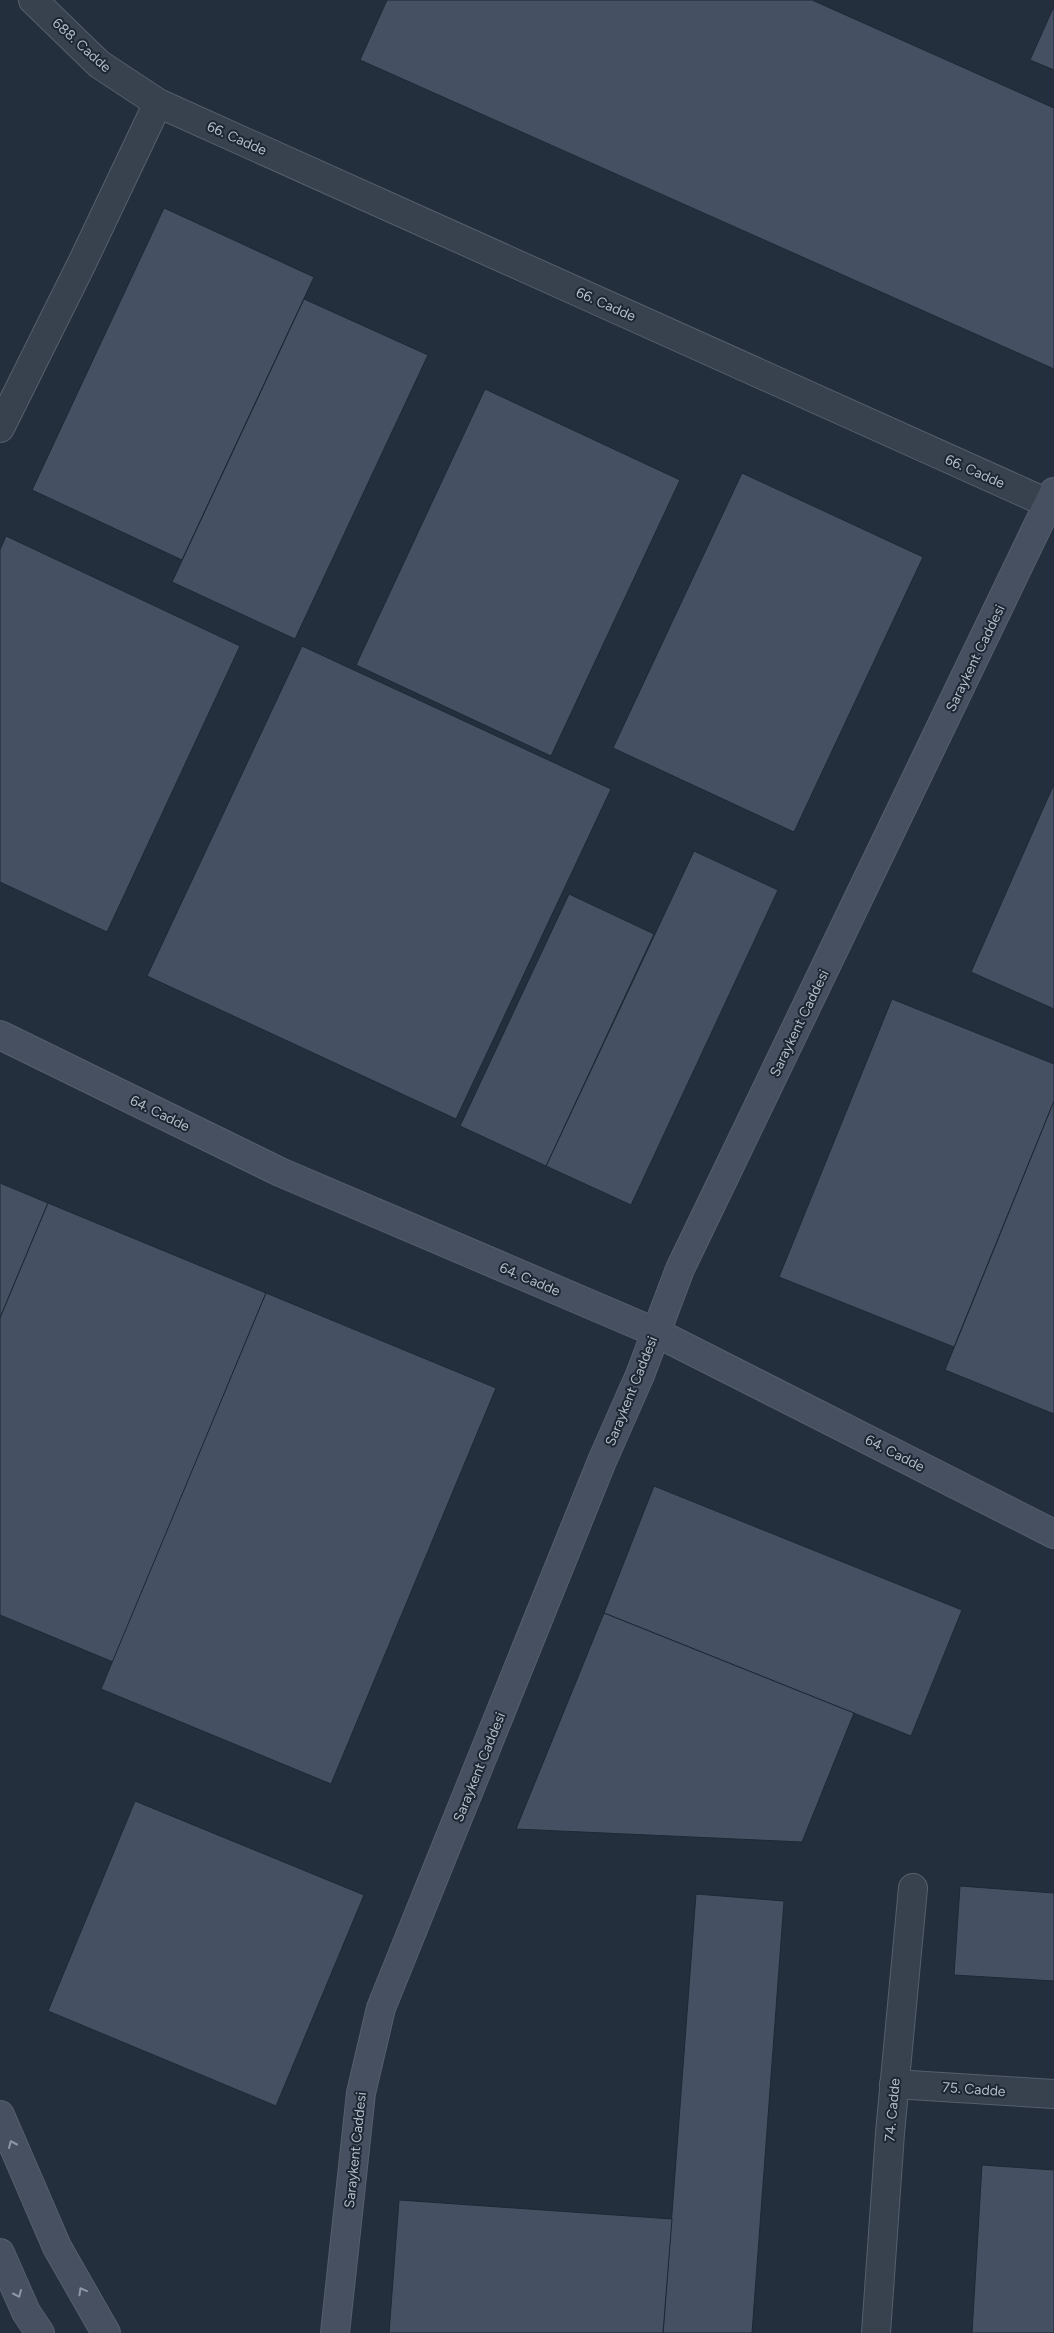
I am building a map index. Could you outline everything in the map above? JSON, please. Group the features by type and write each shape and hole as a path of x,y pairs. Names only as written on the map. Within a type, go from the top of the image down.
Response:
{"street":[{"name":"688. Cadde","path":"33,0 99,64 158,102"},
{"path":"0,428 82,263 158,102"},
{"name":"66. Cadde","path":"158,102 1052,501"},
{"name":"Saraykent Caddesi","path":"335,2333 361,2094 381,2008 602,1461 640,1375 655,1332 685,1260 1052,501"},
{"name":"64. Cadde","path":"0,1034 280,1172 655,1332 1054,1534"},
{"name":"74. Cadde","path":"876,2333 894,2084 913,1888"},
{"name":"75. Cadde","path":"894,2084 1054,2094"},
{"path":"0,2115 58,2247 106,2333"},
{"path":"0,2253 26,2312 40,2333"}],"building":[{"path":"387,0 812,0 1054,108 1054,369 360,60"},
{"path":"1054,6 1054,70 1030,60"},
{"path":"164,208 314,277 182,560 32,490"},
{"path":"304,299 428,355 295,639 172,582"},
{"path":"485,389 680,480 551,756 356,665"},
{"path":"742,473 923,557 794,832 613,748"},
{"path":"6,536 240,646 107,932 0,882 0,550"},
{"path":"302,646 611,789 456,1119 147,976"},
{"path":"1054,784 1054,1009 971,972"},
{"path":"694,851 778,890 631,1205 546,1166"},
{"path":"569,894 654,934 546,1166 460,1126"},
{"path":"892,999 1054,1064 1054,1101 954,1347 779,1277"},
{"path":"1054,1101 1054,1414 945,1370"},
{"path":"0,1183 48,1203 0,1318"},
{"path":"48,1203 266,1293 113,1662 0,1615 0,1318"},
{"path":"266,1293 496,1388 331,1784 101,1689"},
{"path":"654,1486 962,1610 911,1736 604,1613"},
{"path":"604,1613 854,1713 802,1842 516,1829"},
{"path":"135,1801 364,1895 276,2106 48,2011"},
{"path":"960,1886 1054,1893 1054,1981 954,1975"},
{"path":"696,1894 784,1901 752,2333 663,2333"},
{"path":"982,2165 1054,2170 1054,2333 972,2333"},
{"path":"399,2200 672,2219 663,2333 389,2333"}]}
